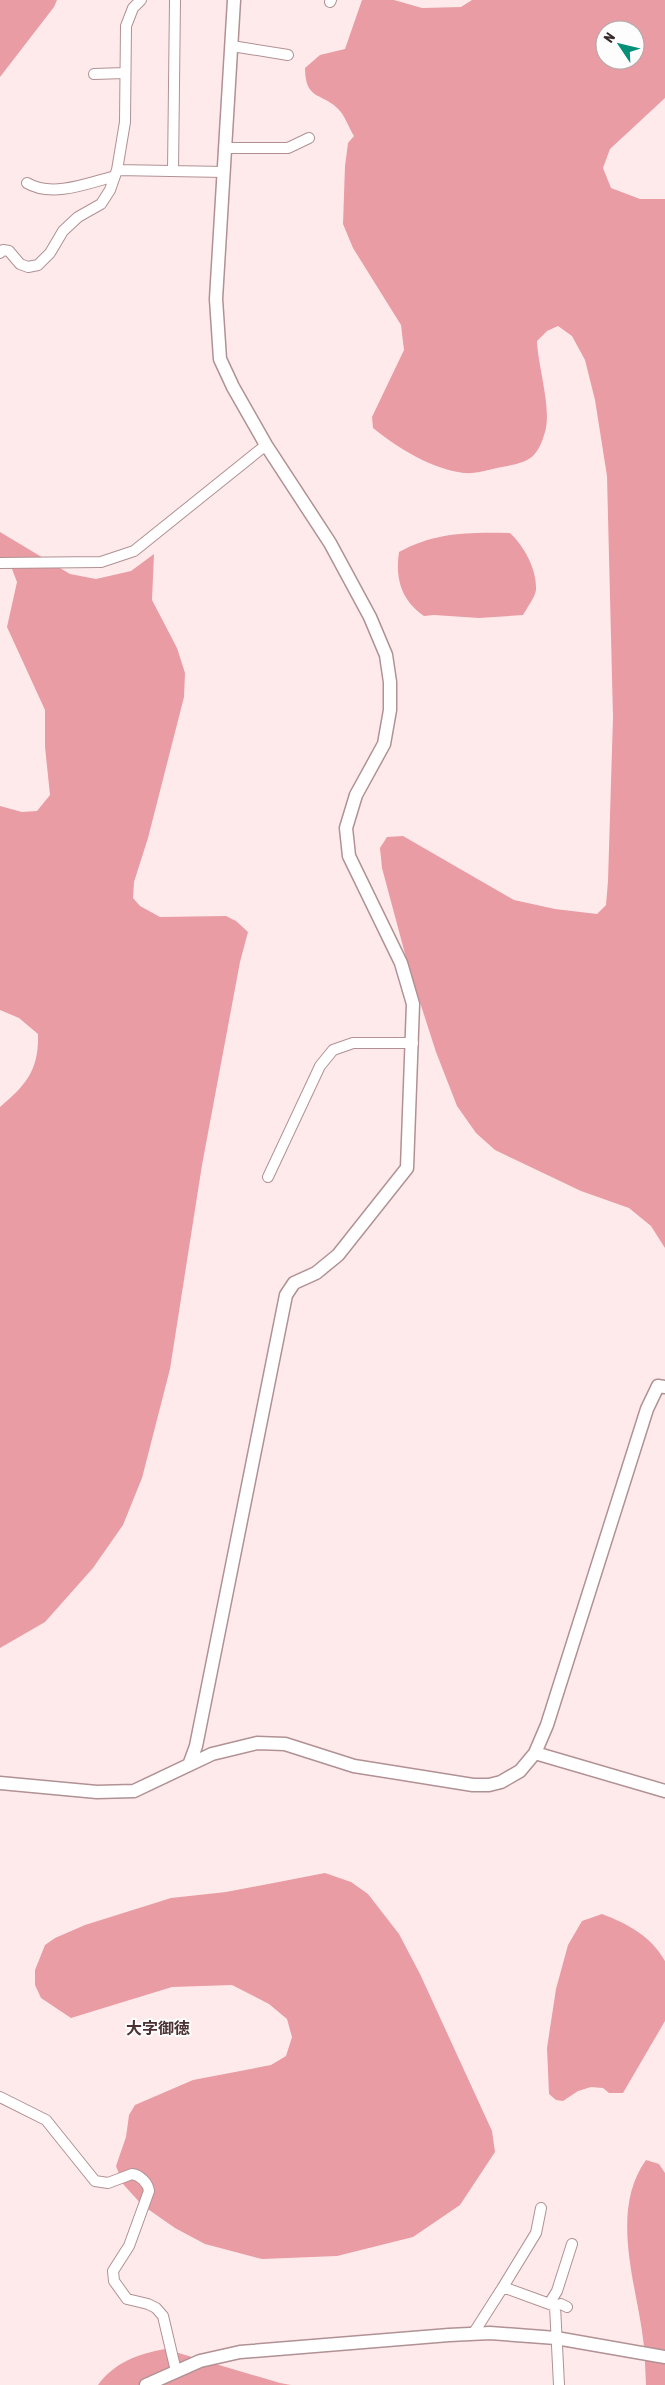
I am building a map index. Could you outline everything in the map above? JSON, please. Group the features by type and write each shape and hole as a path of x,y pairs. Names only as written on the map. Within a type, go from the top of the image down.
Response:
{"street":[{"path":"0,253 4,250 10,251 20,264 28,267 38,265 50,253 63,232 78,218 101,204 116,173 125,122 126,26 133,8 141,0"},
{"path":"174,0 174,171"},
{"path":"189,1765 196,1746 286,1295 294,1282 316,1273 338,1254 407,1168 413,1043 413,1004 401,963 349,856 346,828 356,796 384,744 390,710 390,682 386,655 370,617 330,543 266,445 233,388 220,359 216,335 216,298 234,0"},
{"path":"232,46 288,55"},
{"path":"94,74 125,72"},
{"path":"225,148 288,148 309,138"},
{"path":"27,183 44,189 63,189 116,173 224,172"},
{"path":"0,564 101,562 134,551 266,445"},
{"path":"268,1177 320,1066 333,1050 353,1043 413,1043"},
{"path":"0,1783 115,1792 134,1791 212,1754 257,1743 285,1744 354,1766 473,1785 501,1782 520,1771 535,1753 547,1725 647,1409 658,1386 665,1387"},
{"path":"535,1753 665,1791"},
{"path":"0,2097 46,2120 95,2181 108,2183 136,2174 147,2184 149,2191 129,2246 114,2270 114,2281 127,2298 156,2308 163,2316 176,2371"},
{"path":"474,2334 536,2233 541,2208"},
{"path":"559,2385 552,2305 572,2244"},
{"path":"503,2287 552,2305 561,2304 567,2307"},
{"path":"146,2385 213,2357 240,2352 300,2345 474,2334 556,2338 665,2357"}],"shaded area":[{"path":"0,0 57,0 54,7 0,77"},
{"path":"362,0 394,0 422,8 461,7 472,0 665,0 665,98 610,149 603,168 611,188 640,199 665,199 665,1248 651,1226 629,1208 581,1191 495,1150 476,1133 457,1106 436,1052 408,965 382,868 380,848 387,837 403,836 514,900 555,909 597,914 606,905 613,717 607,476 595,400 585,360 572,336 558,326 547,331 537,341 546,400 547,423 539,449 525,461 473,473 452,471 427,462 393,443 373,428 372,417 404,350 401,325 353,248 343,224 345,166 348,143 354,136 340,111 334,105 312,92 308,86 305,68 320,55 345,49"},
{"path":"0,532 70,574 96,579 131,571 154,554 152,600 177,648 185,673 184,697 148,838 134,882 133,898 140,906 160,917 226,916 236,921 248,932 240,962 202,1165 170,1369 142,1478 123,1525 93,1568 45,1622 0,1648 0,1107 24,1084 29,1076 36,1058 38,1034 19,1018 0,1010 0,806 22,812 37,811 50,795 45,747 45,710 7,627 17,582 12,569 0,564"},
{"path":"467,533 510,533 529,558 536,582 533,599 523,615 479,618 424,616 416,610 405,596 399,579 399,552 412,545 439,537"},
{"path":"325,1873 351,1882 368,1894 399,1934 420,1974 492,2131 495,2152 460,2205 413,2237 337,2256 262,2259 205,2244 175,2228 142,2205 123,2184 116,2166 126,2137 129,2115 135,2105 193,2080 271,2065 286,2056 292,2037 287,2019 269,2004 232,1985 172,1987 71,2018 41,1998 35,1985 35,1970 45,1945 55,1938 85,1925 171,1898 226,1892"},
{"path":"602,1914 638,1932 653,1945 665,1961 665,2021 623,2093 609,2093 603,2088 591,2087 578,2091 563,2101 556,2100 549,2094 547,2048 556,1989 568,1945 582,1921"},
{"path":"646,2160 659,2164 665,2173 665,2385 646,2385 643,2338 628,2244 627,2221 629,2200 635,2179"},
{"path":"165,2349 291,2385 98,2385 112,2370 128,2360"}],"district":[{"name":"大字御徳","path":"158,2028"}]}
